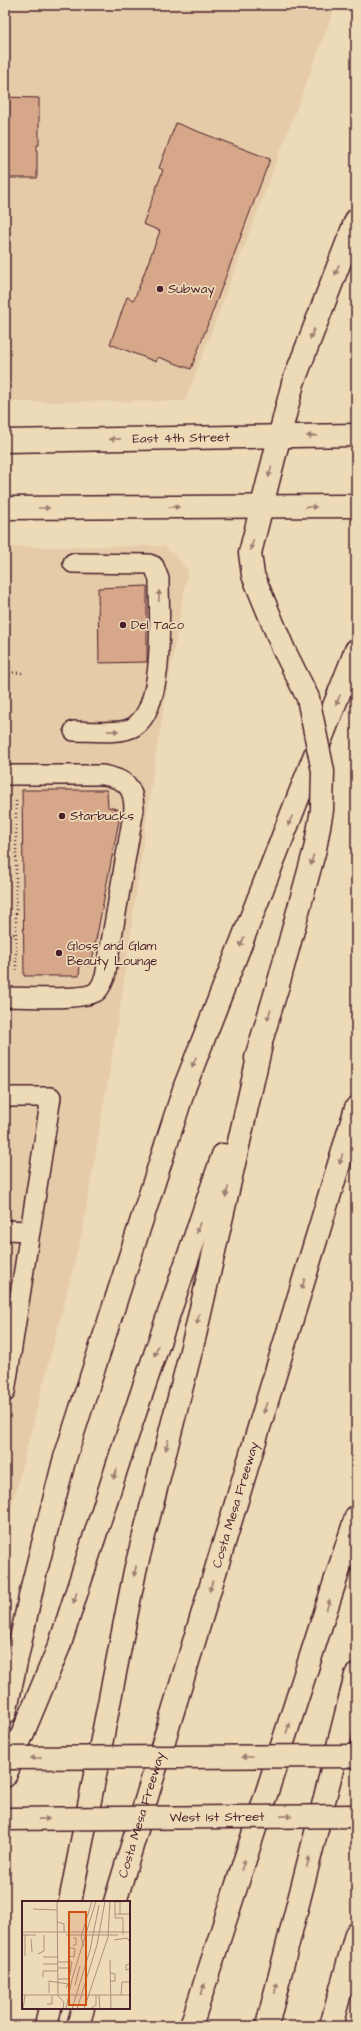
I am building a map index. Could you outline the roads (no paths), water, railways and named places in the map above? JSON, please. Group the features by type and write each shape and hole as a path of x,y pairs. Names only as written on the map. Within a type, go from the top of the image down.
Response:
{"main road":[{"path":"70,1901 135,1571 195,1335 261,1045 315,849 322,810 323,771 308,698 283,648 253,574 250,553 293,383 356,220"},
{"name":"East 4th Street","path":"5,441 350,435"},
{"path":"5,508 356,506"},
{"path":"5,1713 33,1583 64,1461 185,1086 356,650"},
{"path":"5,1776 60,1644 123,1448 261,1045"},
{"name":"Costa Mesa Freeway","path":"115,1901 356,1108"},
{"path":"191,2026 356,1517"},
{"path":"267,2026 356,1674"},
{"path":"5,1758 356,1756"},
{"name":"West 1st Street","path":"5,1819 356,1816"},
{"path":"331,2026 356,1934"},
{"path":"335,2026 338,1997"},
{"path":"46,2026 50,2009"},
{"path":"78,2026 83,2009"}],"lane":[{"path":"73,563 149,564 154,566 159,579 157,680 150,702 143,717 135,726 125,730 74,731"},
{"path":"5,776 103,775 118,778 128,786 134,797 134,809 105,977 102,984 97,991 83,996 5,997"},
{"path":"5,1097 51,1097 5,1392"},
{"path":"5,1230 30,1231"}],"place":[{"name":"Subway","path":"160,289"},
{"name":"Del Taco","path":"123,625"},
{"name":"Starbucks","path":"62,816"},
{"name":"Gloss and Glam Beauty Lounge","path":"59,953"}]}
